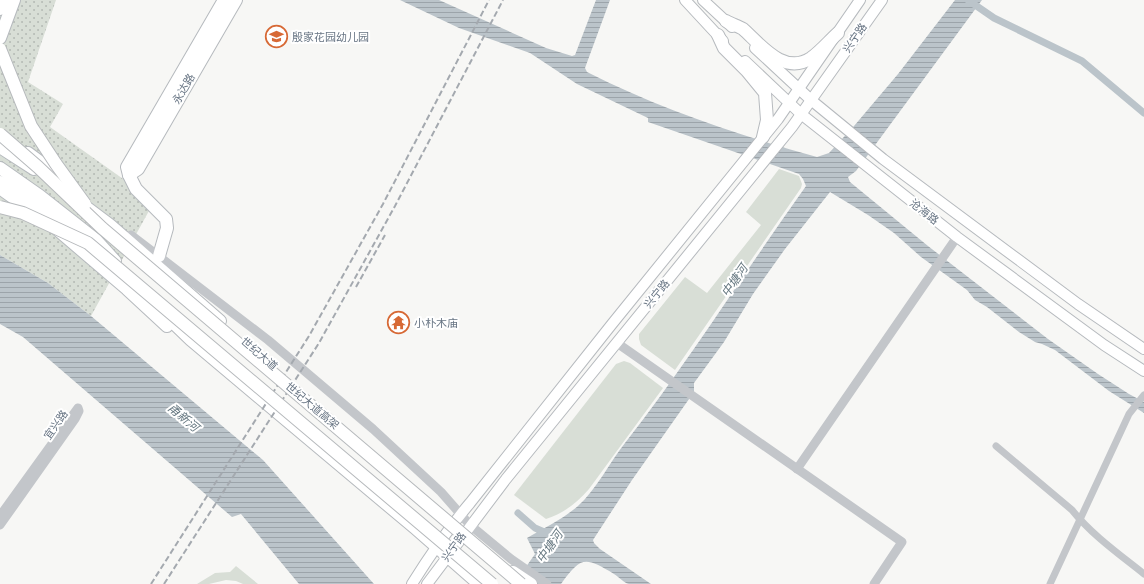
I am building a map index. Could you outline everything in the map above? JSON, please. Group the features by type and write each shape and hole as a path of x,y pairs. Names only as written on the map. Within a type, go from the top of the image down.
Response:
{"main road":[{"path":"0,9 3,0"},
{"path":"0,38 14,0"},
{"name":"永达路","path":"224,0 127,167 129,175 138,169 236,0"},
{"name":"沧海路","path":"685,0 718,35 789,104 833,140 956,237 1104,345 1144,371"},
{"name":"沧海路","path":"704,0 799,90 870,148 1072,300 1144,349"},
{"name":"兴宁路","path":"412,584 435,547 457,518 789,104 860,0"},
{"name":"兴宁路","path":"427,584 506,479 780,142 882,0"},
{"name":"沧海路","path":"726,21 741,28 774,57 783,62 792,64 810,59 838,32"},
{"name":"沧海路","path":"718,35 724,48 747,71 765,93 767,120 763,137"},
{"path":"0,49 31,126 102,228"},
{"path":"0,130 11,142 40,161 73,186 131,235 157,261 167,228 166,219 136,189 129,175"},
{"path":"0,134 38,167 102,228"},
{"name":"世纪大道","path":"0,146 62,188 157,261 457,518 512,571 530,584"},
{"path":"0,168 40,196 96,240 190,340 415,528 479,584"},
{"name":"世纪大道高架","path":"0,182 56,216 492,584"},
{"path":"0,188 52,225 127,289 173,331 190,340"},
{"path":"0,194 24,204"},
{"path":"0,207 23,213 88,243"},
{"name":"世纪大道高架","path":"102,228 520,584"}],"street":[{"path":"797,469 956,237"},
{"path":"157,261 268,340 373,429 441,492 457,518"},
{"path":"617,343 902,542 874,584"},
{"path":"1050,584 1133,409 1144,395"},
{"name":"宜兴路","path":"0,516 78,408 79,411 75,419 0,525"},
{"path":"996,446 1072,510 1080,521 1104,542 1144,574"},
{"path":"468,528 546,584"}],"shaded area":[{"path":"0,0 56,0 28,82 63,104 50,127 126,181 150,209 91,316 48,283 0,255"},
{"path":"779,169 799,176 802,184 801,188 675,370 641,345 639,334 685,277 707,293 761,225 746,212"},
{"path":"624,361 630,363 663,388 589,489 570,507 559,514 546,519 514,495 616,364"},
{"path":"236,566 258,584 243,584 236,581 226,580 209,584 197,584 215,573 230,572"}],"water":[{"name":"中塘河","path":"400,0 439,0 546,48 572,56 575,55 596,0 610,0 585,68 587,72 643,98 700,120 758,140 817,157 829,153 854,126 898,74 955,0 982,0 856,171 848,177 850,182 928,246 1048,339 1098,374 1144,402 1144,413 1109,391 1055,350 1035,342 1019,332 987,307 975,300 967,290 921,257 894,233 830,192 785,249 753,294 724,342 694,383 694,392 632,480 593,540 600,549 651,584 629,584 596,564 584,562 579,564 561,584 514,584 535,554 527,538 572,511 591,492 619,451 695,348 806,186 799,174 648,122 648,118 577,84 530,53 459,28"},
{"name":"甬新河","path":"0,255 48,283 91,316 263,460 374,584 299,584 241,514 232,517 23,337 0,324"}],"waterway":[{"path":"968,0 994,18 1082,61 1144,113"},
{"name":"中塘河","path":"518,513 535,528 549,534"}],"railway":[{"path":"151,584 309,336 383,204 489,0"},
{"path":"164,584 319,343 395,206 503,0"},
{"path":"356,287 385,235"}],"place":[{"name":"殷家花园幼儿园","path":"277,37"},
{"name":"小朴木庙","path":"399,323"}]}
